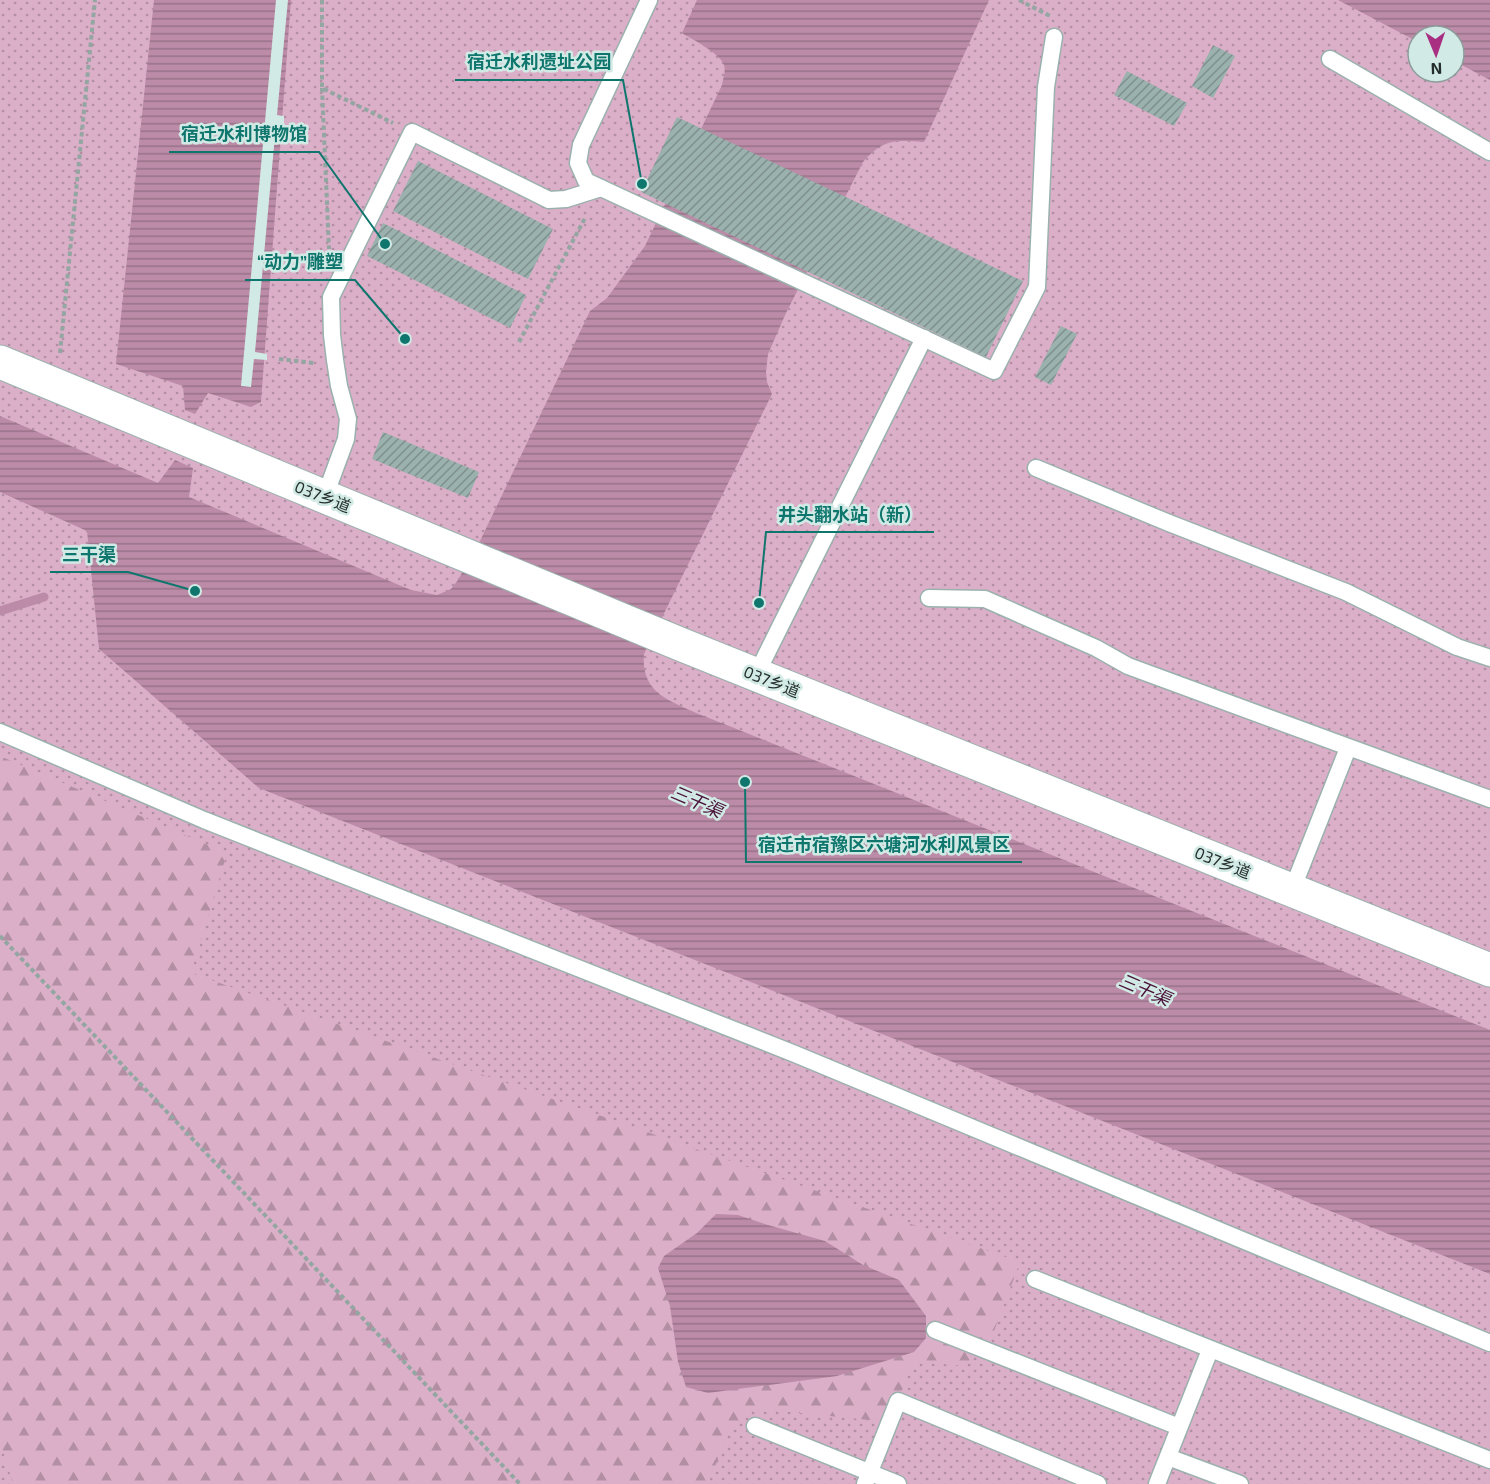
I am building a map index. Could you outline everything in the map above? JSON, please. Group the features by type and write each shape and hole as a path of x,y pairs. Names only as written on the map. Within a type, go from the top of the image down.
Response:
{"street":[{"name":"037乡道","path":"0,362 680,644 1490,970"}],"lane":[{"path":"649,0 581,145 578,163 586,181 994,371 1037,287 1046,87 1054,37"},
{"path":"1330,59 1490,152"},
{"path":"325,496 346,439 348,418 336,365 331,297 412,132 549,200 566,199 601,188"},
{"path":"756,675 924,338"},
{"path":"1036,468 1346,592 1457,648 1490,658"},
{"path":"929,598 985,599 1096,648 1128,666 1490,799"},
{"path":"0,732 204,820 795,1054 1490,1343"},
{"path":"1292,890 1348,748"},
{"path":"1035,1279 1490,1460"},
{"path":"935,1330 1179,1427"},
{"path":"1157,1484 1210,1350"},
{"path":"867,1478 898,1401 1098,1484"},
{"path":"755,1426 867,1478 898,1484"},
{"path":"1168,1457 1240,1484"}],"path":[{"path":"57,386 95,0"},
{"path":"322,0 322,88 331,297"},
{"path":"322,88 412,132"},
{"path":"519,342 601,188"},
{"path":"279,358 336,365"},
{"path":"0,936 520,1484"}],"green space":[{"path":"0,0 1490,0 1490,1484 0,1484"},
{"path":"0,756 227,853 191,973 1020,1262 991,1339 964,1366 913,1361 890,1422 750,1408 729,1432 708,1484 13,1484 0,1440"}],"water":[{"path":"154,0 291,0 261,402 251,407 208,393 195,414 185,410 183,386 116,364"},
{"path":"697,0 989,0 924,142 897,141 883,145 863,162 786,313 768,354 767,382 772,394 644,654 648,681 660,695 694,712 1490,1030 1490,1274 259,788 99,649 87,531 0,492 0,416 158,483 175,460 193,468 189,497 411,590 437,595 451,589 481,539 590,311 607,298 645,246 722,85 725,70 721,60 712,51 682,33"},
{"path":"1338,0 1490,0 1490,80 1466,67 1466,24 1406,24 1406,36"},
{"path":"716,1214 738,1215 825,1241 863,1265 899,1280 926,1316 926,1338 914,1352 837,1376 708,1393 686,1387 678,1362 670,1306 658,1268 664,1256 697,1233"}],"pier":[{"path":"276,0 288,0 277,115 284,116 284,125 276,125 255,352 267,354 267,360 254,359 251,387 241,386"}],"building":[{"path":"1213,45 1235,56 1213,98 1192,86"},
{"path":"1127,71 1187,103 1174,126 1114,95"},
{"path":"677,117 1023,281 986,357 641,192"},
{"path":"418,161 553,229 528,279 393,211"},
{"path":"383,223 526,295 510,328 367,256"},
{"path":"1061,326 1077,334 1051,385 1035,377"},
{"path":"383,432 479,472 468,498 372,459"}],"waterway":[{"path":"0,611 44,597"}],"place":[{"name":"宿迁水利遗址公园","path":"642,184"},
{"name":"宿迁水利博物馆","path":"385,244"},
{"name":"“动力”雕塑","path":"405,339"},
{"name":"三干渠","path":"195,591"},
{"name":"井头翻水站（新）","path":"759,603"},
{"name":"宿迁市宿豫区六塘河水利风景区","path":"745,782"}]}
